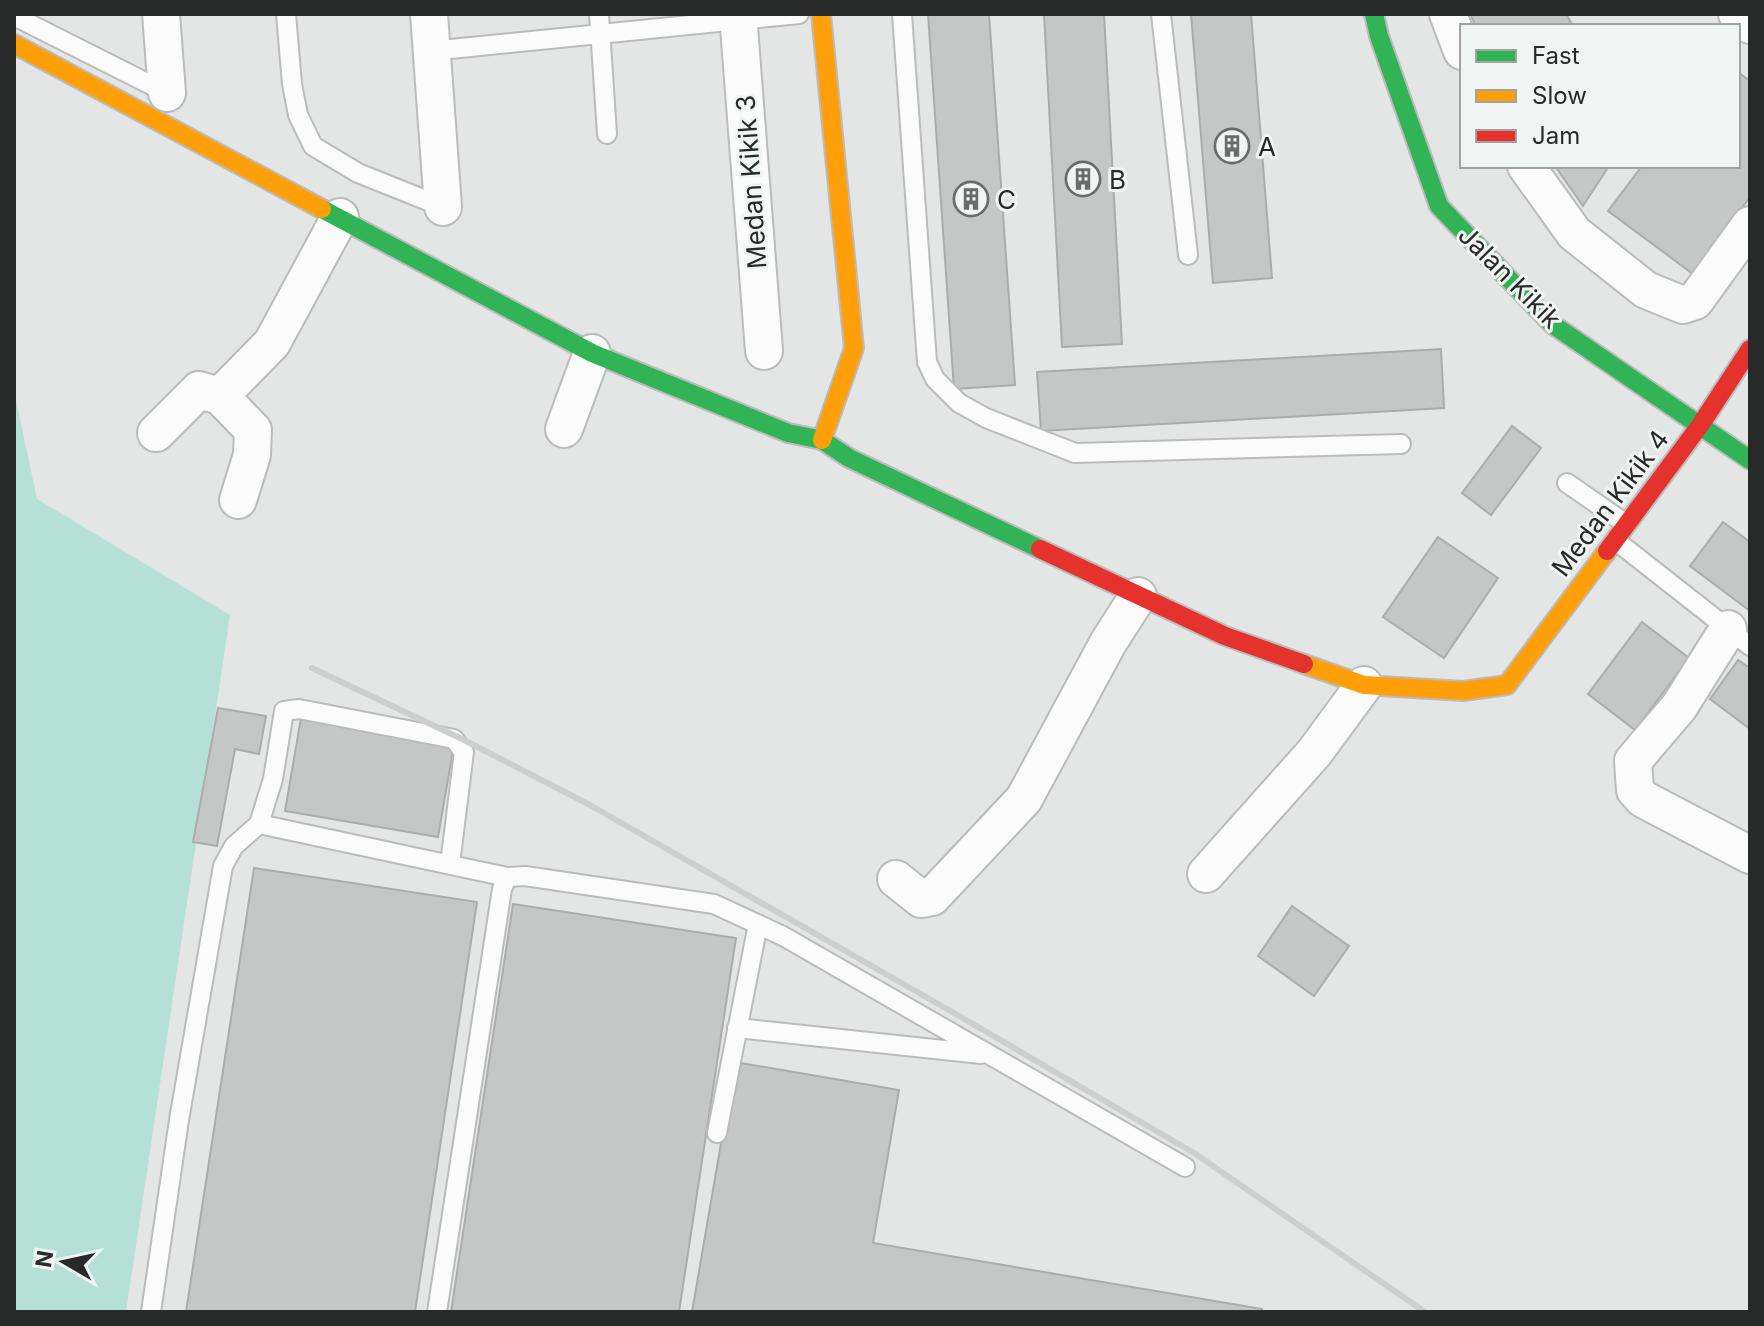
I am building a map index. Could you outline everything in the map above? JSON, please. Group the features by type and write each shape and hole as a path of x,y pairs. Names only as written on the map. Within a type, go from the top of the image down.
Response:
{"street":[{"path":"161,14 167,93"},
{"path":"429,14 443,207"},
{"path":"821,14 854,348 822,440"},
{"name":"Jalan Kikik","path":"1374,14 1439,206 1552,324 1750,460"},
{"path":"1448,14 1460,46"},
{"path":"1737,14 1750,25"},
{"name":"Medan Kikik 3","path":"739,17 764,351"},
{"path":"14,44 592,353 788,433 822,440 849,458 1225,636 1364,685 1314,753 1206,874"},
{"path":"1527,168 1574,233 1646,290 1683,305 1695,301 1750,225"},
{"path":"220,396 272,343 340,217"},
{"name":"Medan Kikik 4","path":"1364,685 1463,691 1507,685 1701,424 1750,349"},
{"path":"564,429 592,353"},
{"path":"156,433 199,390 220,396 253,430 252,455 238,500"},
{"path":"896,879 921,899 932,897 1024,799 1108,643 1138,596"},
{"path":"1739,638 1633,761 1635,790 1643,799 1750,855"}],"lane":[{"path":"286,14 298,115 313,146 358,173 443,207"},
{"path":"599,14 607,134"},
{"path":"431,51 739,17 799,14"},
{"path":"902,14 927,362 935,379 959,403 986,418 1075,453 1401,444"},
{"path":"1161,14 1188,255"},
{"path":"14,16 167,93"},
{"path":"1567,483 1626,524"},
{"path":"1615,540 1739,638"},
{"path":"151,1312 223,866 234,846 259,824 273,779 284,711 299,709 454,739 464,752 450,864"},
{"path":"259,824 507,877 525,876 714,904 758,924 1185,1167"},
{"path":"437,1312 502,889 507,877"},
{"path":"717,1133 758,924"},
{"path":"737,1028 990,1055"}],"green space":[{"path":"14,391 37,499 230,615 126,1312 14,1312"}],"building":[{"name":"C","path":"928,14 989,14 1015,385 954,389"},
{"name":"B","path":"1044,14 1104,14 1122,344 1062,347"},
{"name":"A","path":"1191,14 1251,14 1272,278 1213,283"},
{"path":"1470,14 1566,14 1572,24 1475,24"},
{"path":"1740,74 1750,81 1750,197 1693,274 1608,211 1640,168 1740,168"},
{"path":"1556,168 1608,168 1583,206"},
{"path":"1441,349 1444,408 1041,431 1037,372"},
{"path":"1512,426 1541,448 1491,515 1462,493"},
{"path":"1723,522 1750,542 1750,611 1690,566"},
{"path":"1438,537 1498,578 1444,658 1383,617"},
{"path":"1642,622 1689,658 1635,730 1588,694"},
{"path":"1738,660 1750,668 1750,729 1710,699"},
{"path":"218,708 266,716 259,754 235,749 217,846 193,842"},
{"path":"301,718 454,745 438,837 285,811"},
{"path":"254,868 477,902 415,1312 186,1312"},
{"path":"513,904 736,938 679,1312 451,1312"},
{"path":"1292,906 1349,946 1314,996 1258,956"},
{"path":"735,1062 899,1090 873,1243 1262,1309 1261,1312 692,1312"}],"railway":[{"path":"312,668 462,739 590,805 954,1013 1194,1153 1425,1312"}],"traffic: fast":[{"path":"1374,14 1439,206 1552,324 1750,460"},
{"path":"322,209 592,353 788,433 822,440 849,458 1040,549"}],"traffic: slow":[{"path":"821,14 854,348 822,440"},
{"path":"14,44 322,209"},
{"path":"1304,664 1364,685 1463,691 1507,685 1607,551"}],"traffic: jam":[{"path":"1607,551 1701,424 1750,349"},
{"path":"1040,549 1225,636 1304,664"}],"place":[{"name":"A","path":"1232,146"},
{"name":"B","path":"1083,179"},
{"name":"C","path":"971,199"}]}
